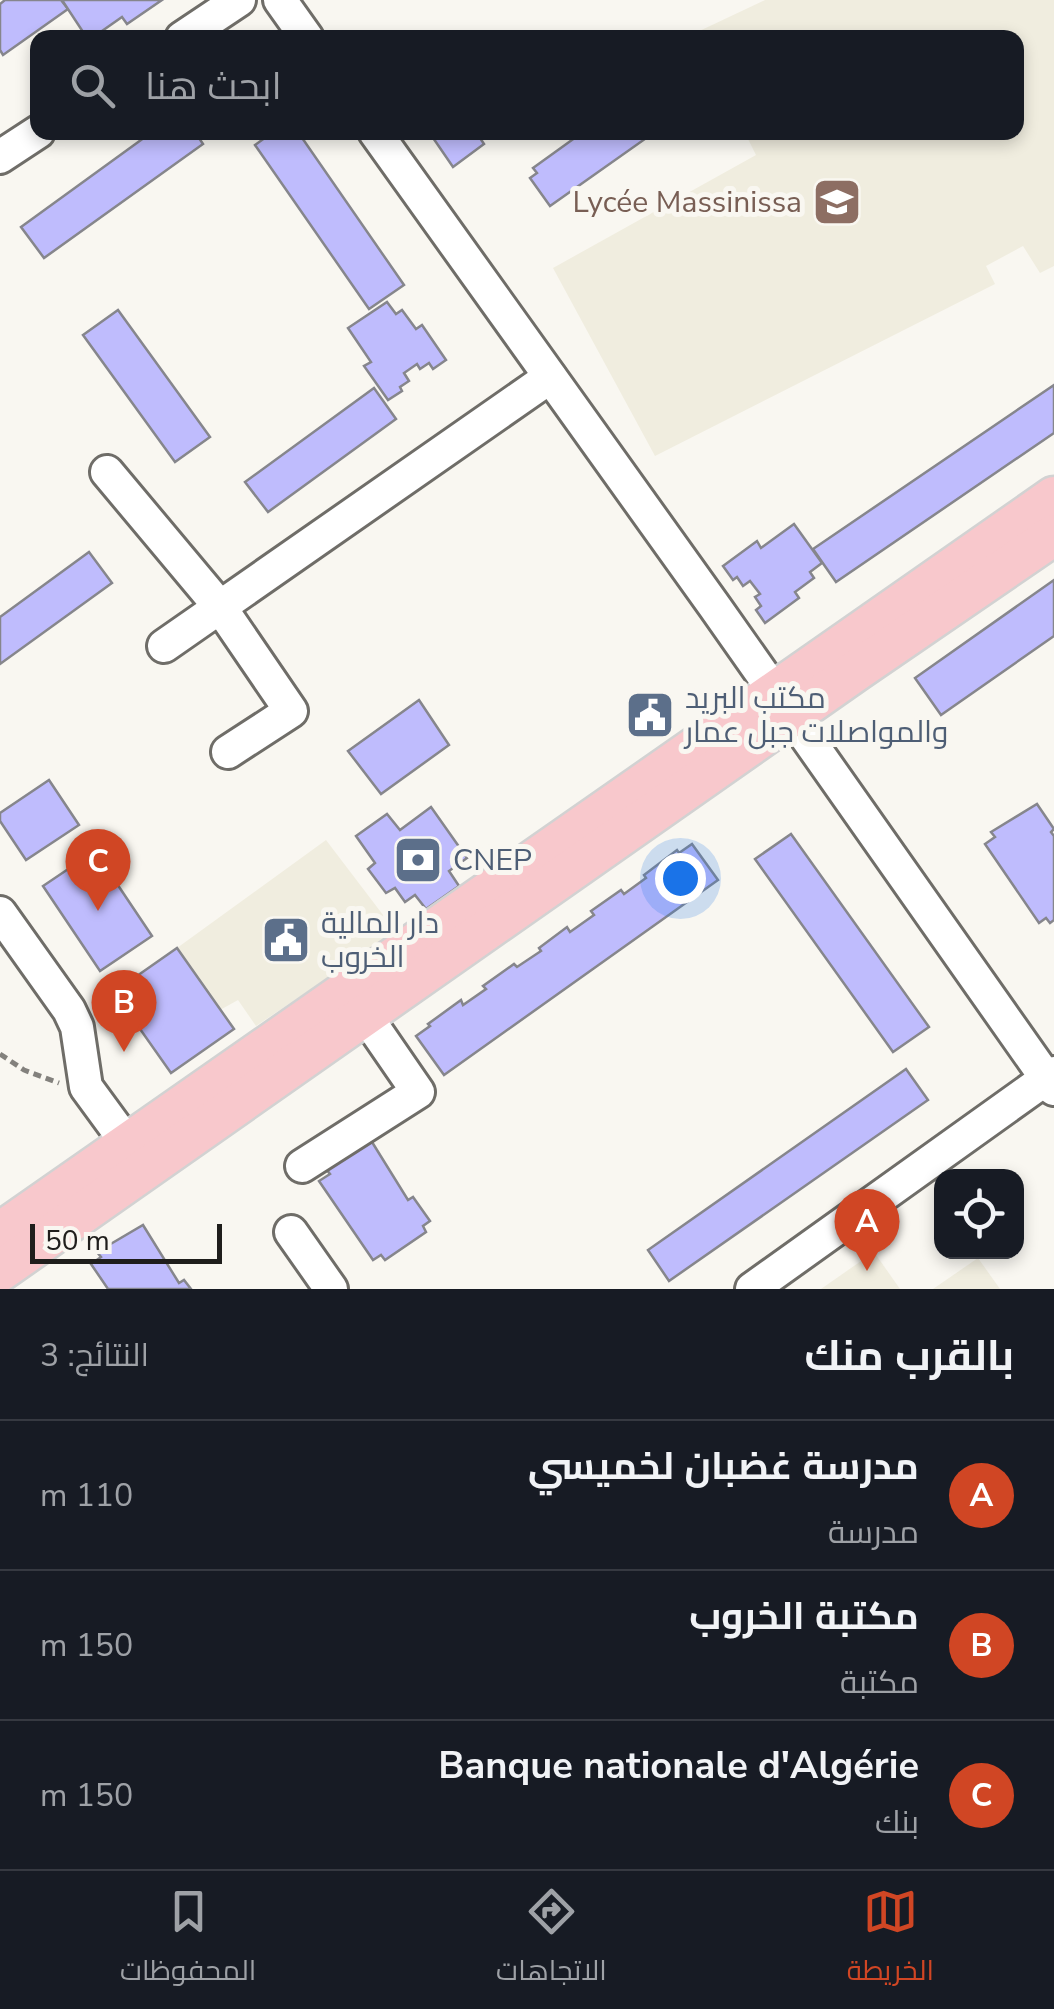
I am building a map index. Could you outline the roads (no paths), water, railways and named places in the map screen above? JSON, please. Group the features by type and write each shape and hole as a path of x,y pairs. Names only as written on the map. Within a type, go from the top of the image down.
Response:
{"main road":[{"path":"0,1271 365,1015 1054,497"},
{"path":"0,1232 783,704 1054,535"}],"street":[{"path":"194,30 238,0"},
{"path":"280,0 301,30"},
{"path":"0,157 30,137"},
{"path":"381,140 1052,1080 752,1289"},
{"path":"164,646 550,377"},
{"path":"107,472 220,607 290,711 228,752"},
{"path":"0,914 69,1010 76,1027 86,1087 127,1143"},
{"path":"302,1166 418,1092 365,1015"},
{"path":"291,1232 331,1289"}],"place":[{"name":"Lycée Massinissa","path":"837,202"},
{"name":"مكتب البريد والمواصلات جبل عمار","path":"650,715"},
{"name":"CNEP","path":"418,860"},
{"name":"Banque nationale d'Algérie","path":"98,911"},
{"name":"دار المالية الخروب","path":"286,940"},
{"name":"مكتبة الخروب","path":"124,1052"},
{"name":"مدرسة غضبان لخميسي","path":"867,1271"}]}
